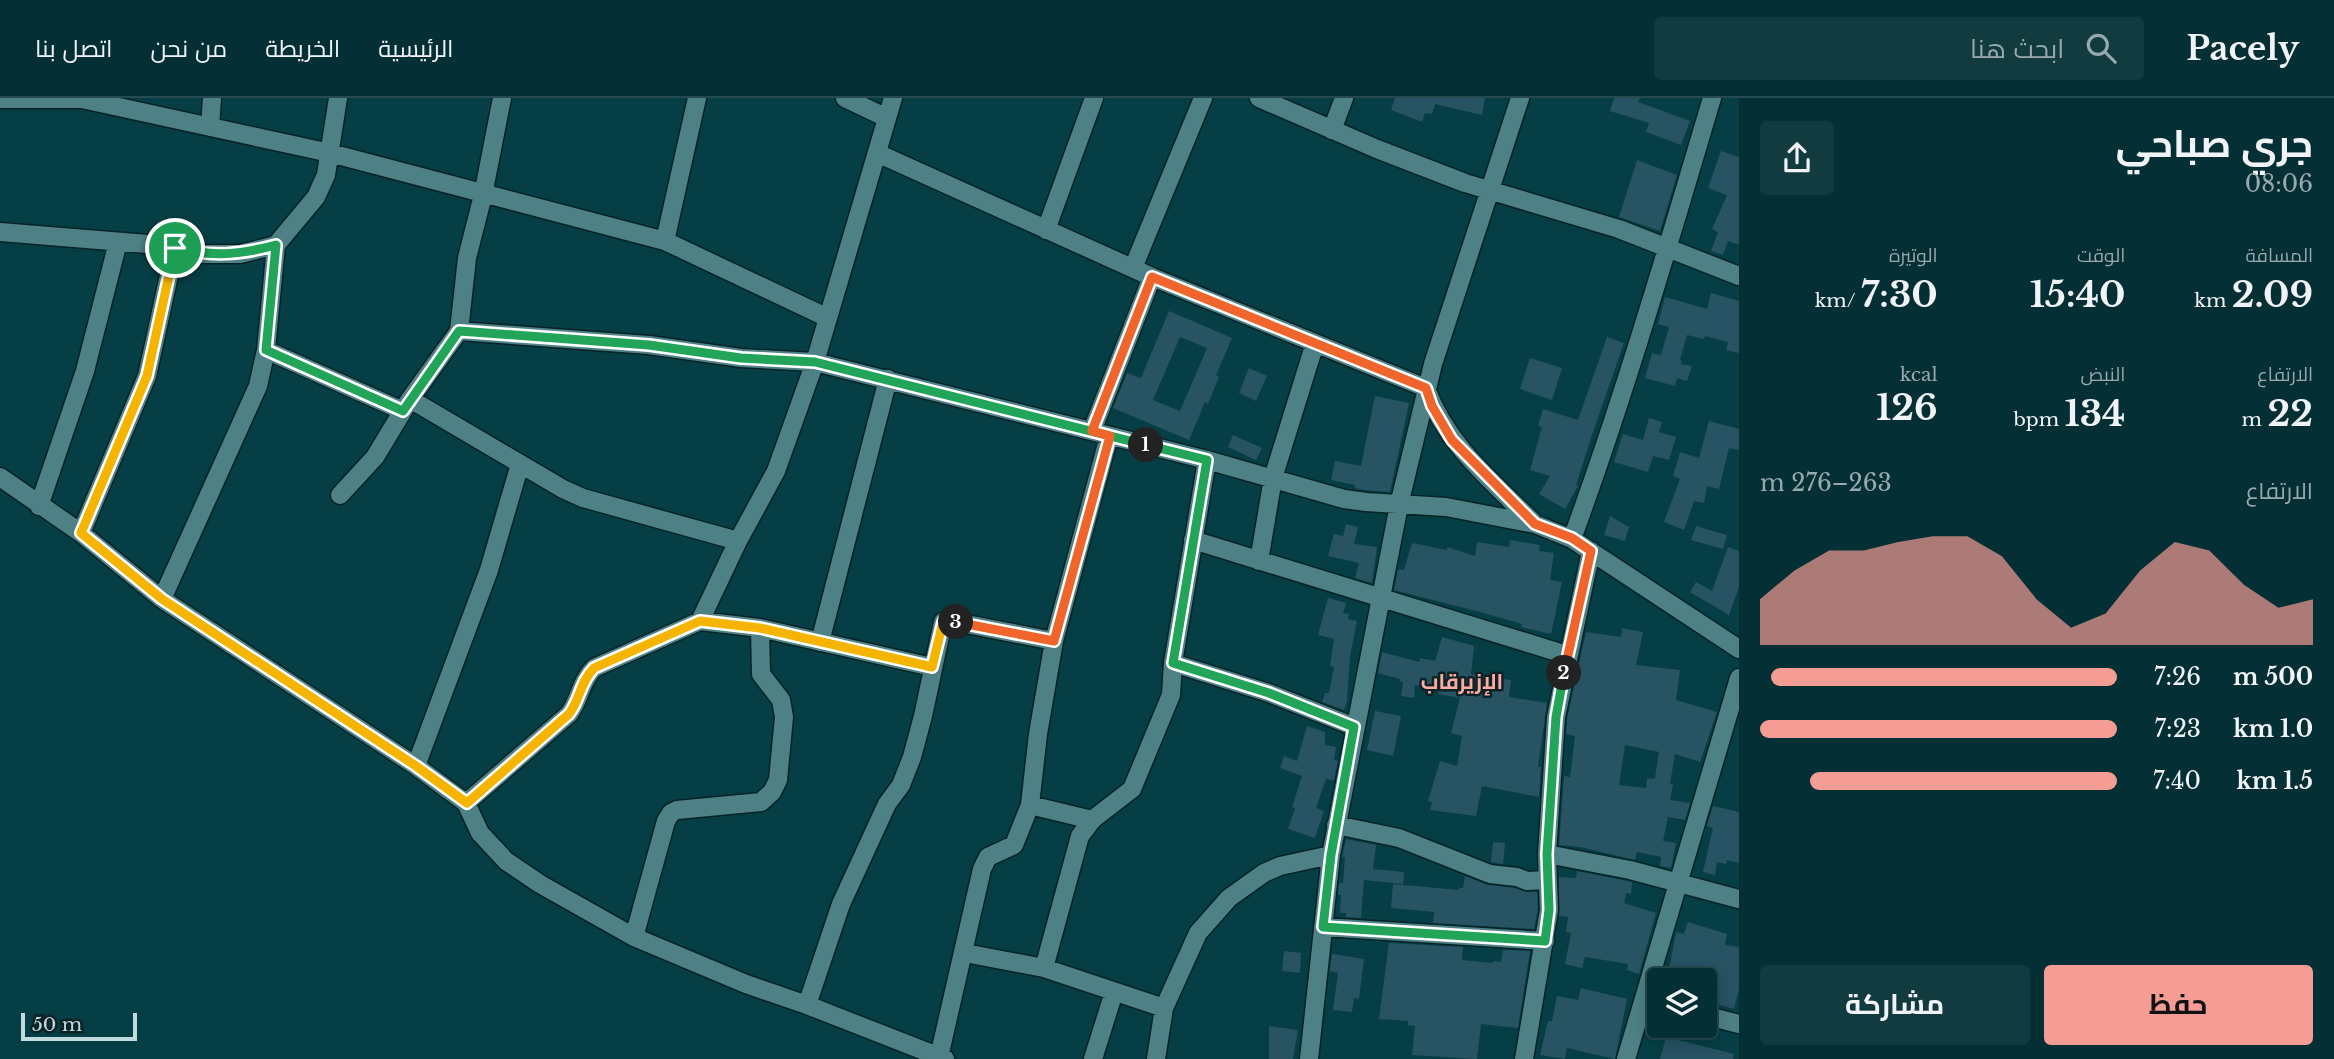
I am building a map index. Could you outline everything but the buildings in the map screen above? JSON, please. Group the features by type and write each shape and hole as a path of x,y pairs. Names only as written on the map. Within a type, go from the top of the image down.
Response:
{"street":[{"path":"0,99 82,98 330,153 665,241 828,318"},
{"path":"210,127 212,98"},
{"path":"162,599 258,386 266,350 276,245 316,197 326,176 338,98"},
{"path":"340,495 375,457 406,405 459,331 467,258 483,195 502,98"},
{"path":"665,241 697,98"},
{"path":"845,98 887,118"},
{"path":"700,621 738,541 776,471 815,362 894,98"},
{"path":"1046,230 1094,98"},
{"path":"1133,268 1203,98"},
{"path":"1259,98 1465,183 1591,219 1739,276"},
{"path":"1332,130 1344,98"},
{"path":"1309,1059 1331,855 1399,505 1426,388 1520,98"},
{"path":"1572,538 1595,478 1712,98"},
{"path":"877,153 1152,277 1426,388 1432,406 1452,440 1535,524"},
{"path":"0,232 160,245 201,254 240,254 276,245"},
{"path":"39,506 85,371 118,242"},
{"path":"81,533 147,376 175,248"},
{"path":"0,477 81,533 162,599 416,766 467,803 480,833 506,861 540,884 634,937 746,984 942,1058 982,869 988,857 1014,845 1030,805 1038,734 1054,641 1101,434 1152,277"},
{"path":"459,331 649,345 741,358 815,362 1207,460 1345,499 1463,509 1535,524 1572,538 1739,649"},
{"path":"1259,561 1273,478 1315,343"},
{"path":"266,350 406,405 583,498 738,541"},
{"path":"820,642 888,379"},
{"path":"1044,968 1080,836 1093,820 1132,789 1171,695 1173,663 1207,460"},
{"path":"416,766 489,570 520,464"},
{"path":"1194,541 1567,655"},
{"path":"1524,1059 1549,910 1547,854 1556,717 1591,551"},
{"path":"467,803 569,714 577,703 586,676 594,668 700,621 760,628 932,667"},
{"path":"807,1005 841,904 887,804 901,785 912,757 943,622 951,621 1054,641"},
{"path":"634,937 666,821 671,813 677,810 761,802 772,792 778,780 784,717 780,700 761,674 760,628"},
{"path":"1173,663 1269,693 1354,727"},
{"path":"1658,968 1677,882 1739,678"},
{"path":"1030,805 1093,820"},
{"path":"1336,825 1399,838 1490,874 1527,881 1548,880"},
{"path":"1547,854 1630,870 1739,900"},
{"path":"1156,1059 1164,1008 1198,933 1229,898 1264,873 1280,866 1331,855"},
{"path":"1323,927 1545,941"},
{"path":"965,953 1044,968 1164,1008"},
{"path":"1093,1059 1114,992"},
{"path":"1626,1059 1647,1010"},
{"path":"1717,1018 1739,1024"}],"district":[{"name":"الإزيرقاب","path":"1462,682"}],"route":[{"path":"175,248 147,376 81,533 162,599 416,766 467,803 569,714 577,703 586,676 594,668 700,621 760,628 932,667 943,622 951,621 1054,641 1110,436 1092,431 1152,277 1426,388 1432,406 1452,440 1535,524 1572,538 1591,551 1556,717 1547,854 1549,910 1545,941 1323,927 1331,855 1354,727 1269,693 1173,663 1207,460 1110,436 888,379 815,362 741,358 649,345 459,331 403,411 266,350 276,245 240,254 201,254 175,248"}]}
